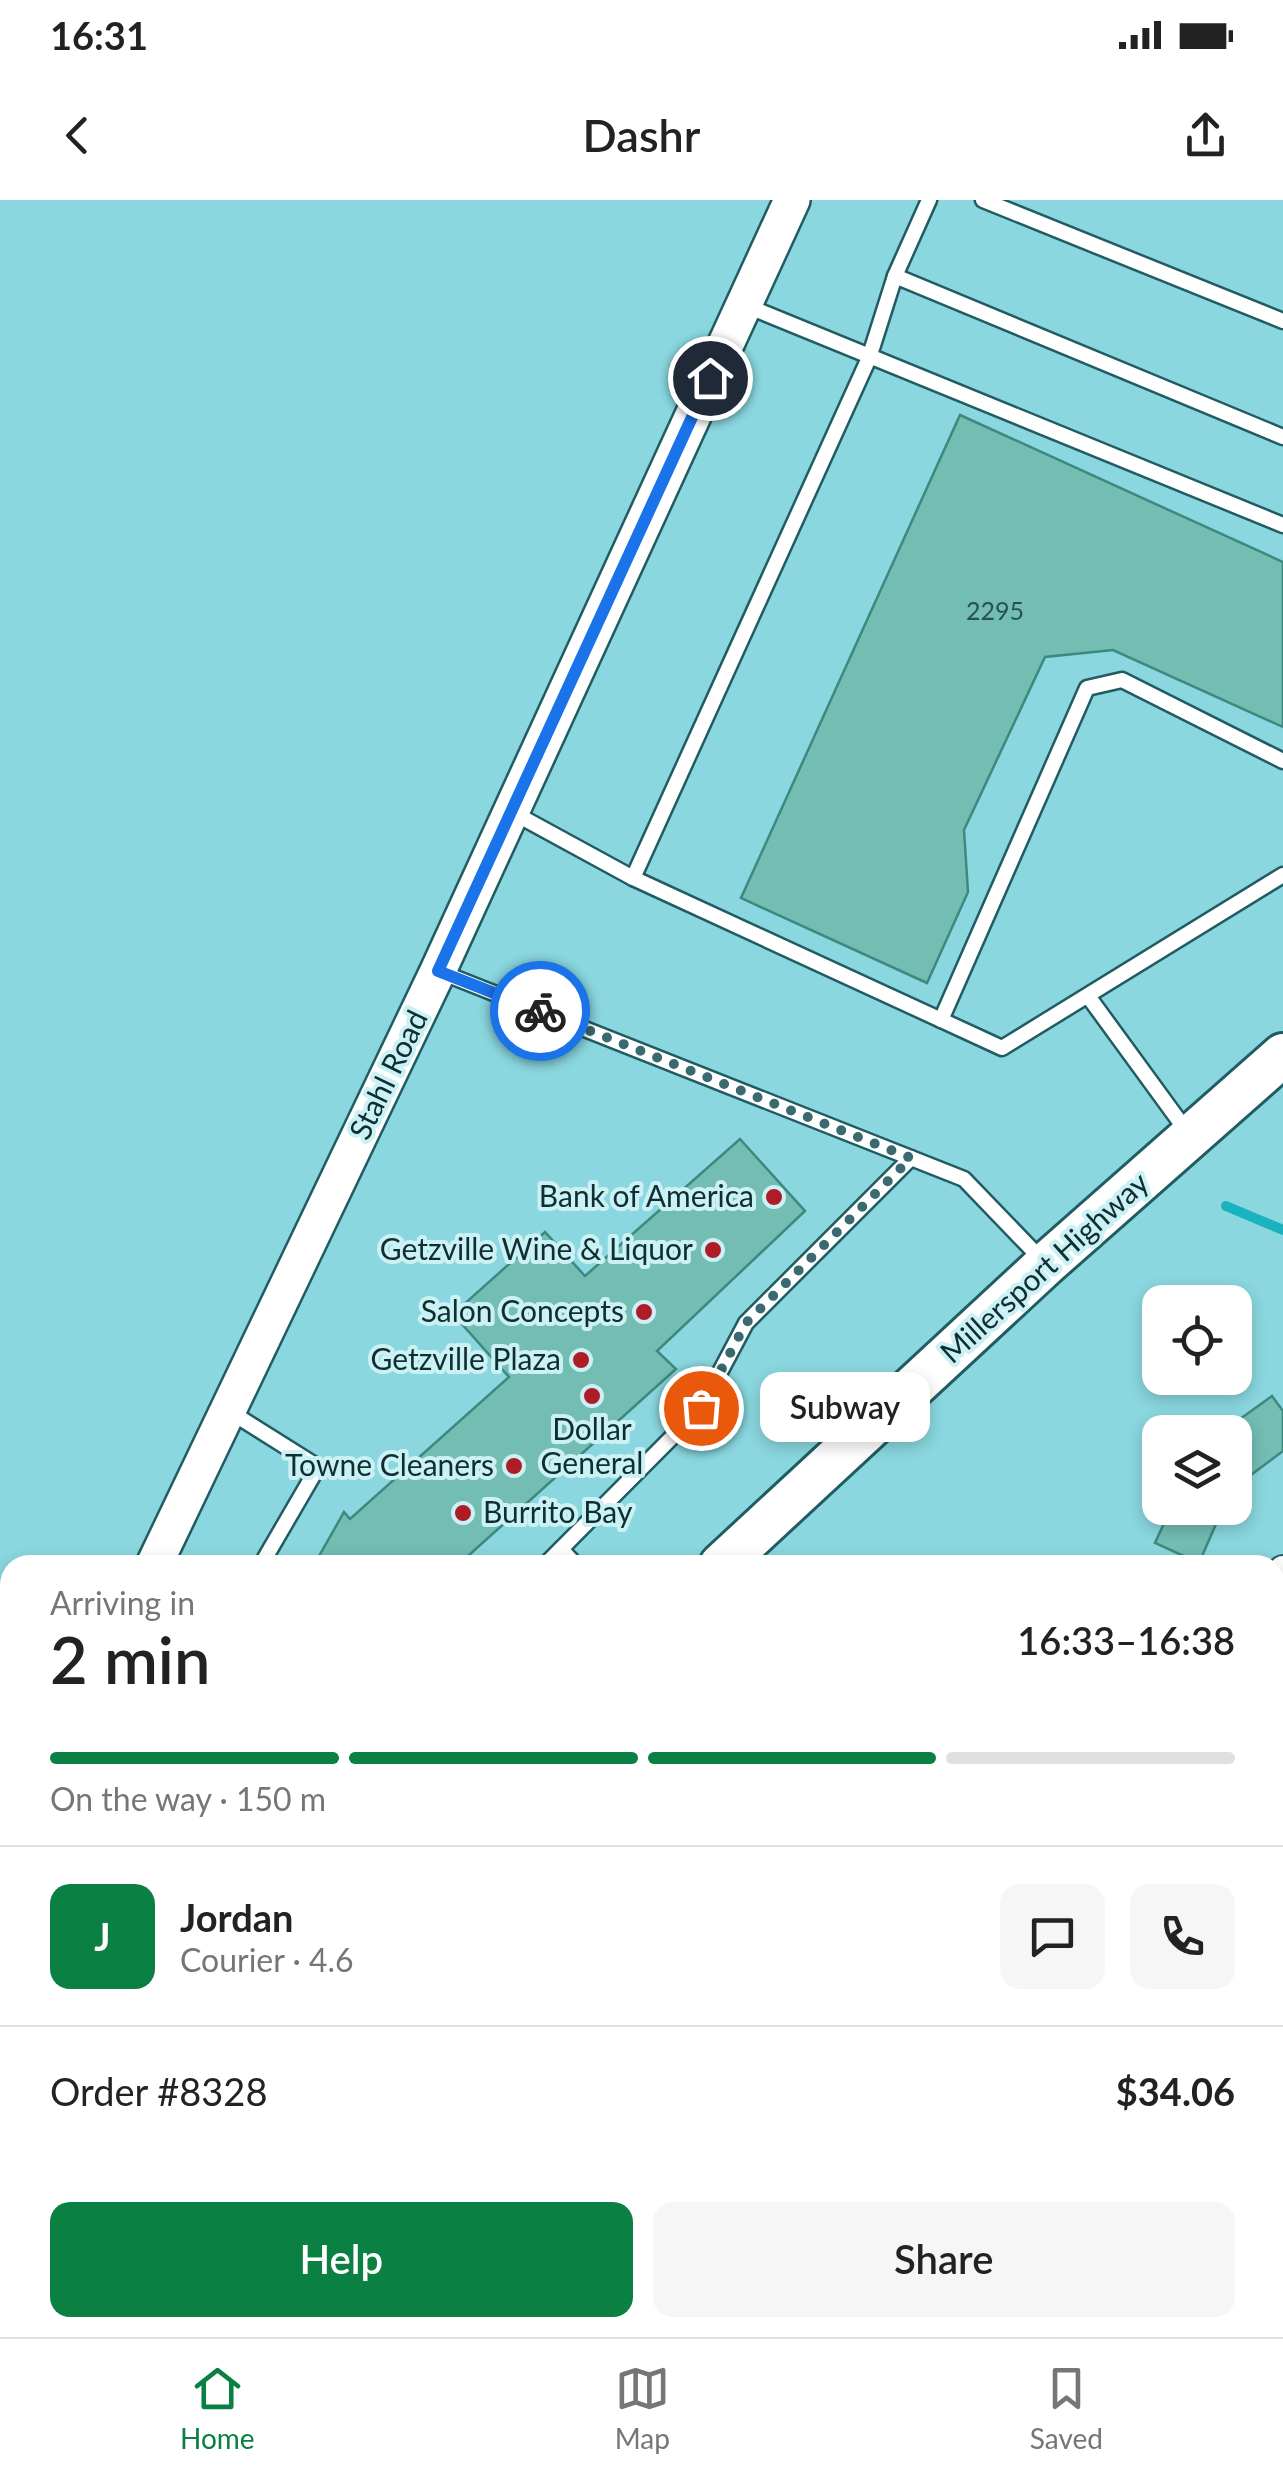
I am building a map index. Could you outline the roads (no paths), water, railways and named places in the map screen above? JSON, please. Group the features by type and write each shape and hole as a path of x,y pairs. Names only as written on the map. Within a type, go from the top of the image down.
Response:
{"main road":[{"name":"Millersport Highway","path":"732,1555 1046,1264 1283,1055"}],"street":[{"name":"Stahl Road","path":"159,1555 438,971 792,200"}],"lane":[{"path":"632,878 869,358 895,276 929,200"},
{"path":"983,200 1283,321"},
{"path":"895,276 1283,437"},
{"path":"743,305 1283,525"},
{"path":"940,1020 1087,688 1122,680 1283,761"},
{"path":"511,812 632,878 1002,1048 1283,876"},
{"path":"438,971 964,1179 1046,1264"},
{"path":"1088,996 1191,1137"},
{"path":"555,1555 701,1408 746,1323 911,1158"},
{"path":"228,1410 318,1467 267,1555"},
{"path":"561,1549 567,1555"}],"waterway":[{"path":"1226,1206 1283,1230"}],"place":[{"name":"Bank of America","path":"774,1197"},
{"name":"Getzville Wine & Liquor","path":"713,1250"},
{"name":"Salon Concepts","path":"644,1312"},
{"name":"Getzville Plaza","path":"581,1360"},
{"name":"Dollar General","path":"592,1396"},
{"name":"Subway","path":"701,1408"},
{"name":"Towne Cleaners","path":"514,1466"},
{"name":"Burrito Bay","path":"463,1513"}]}
